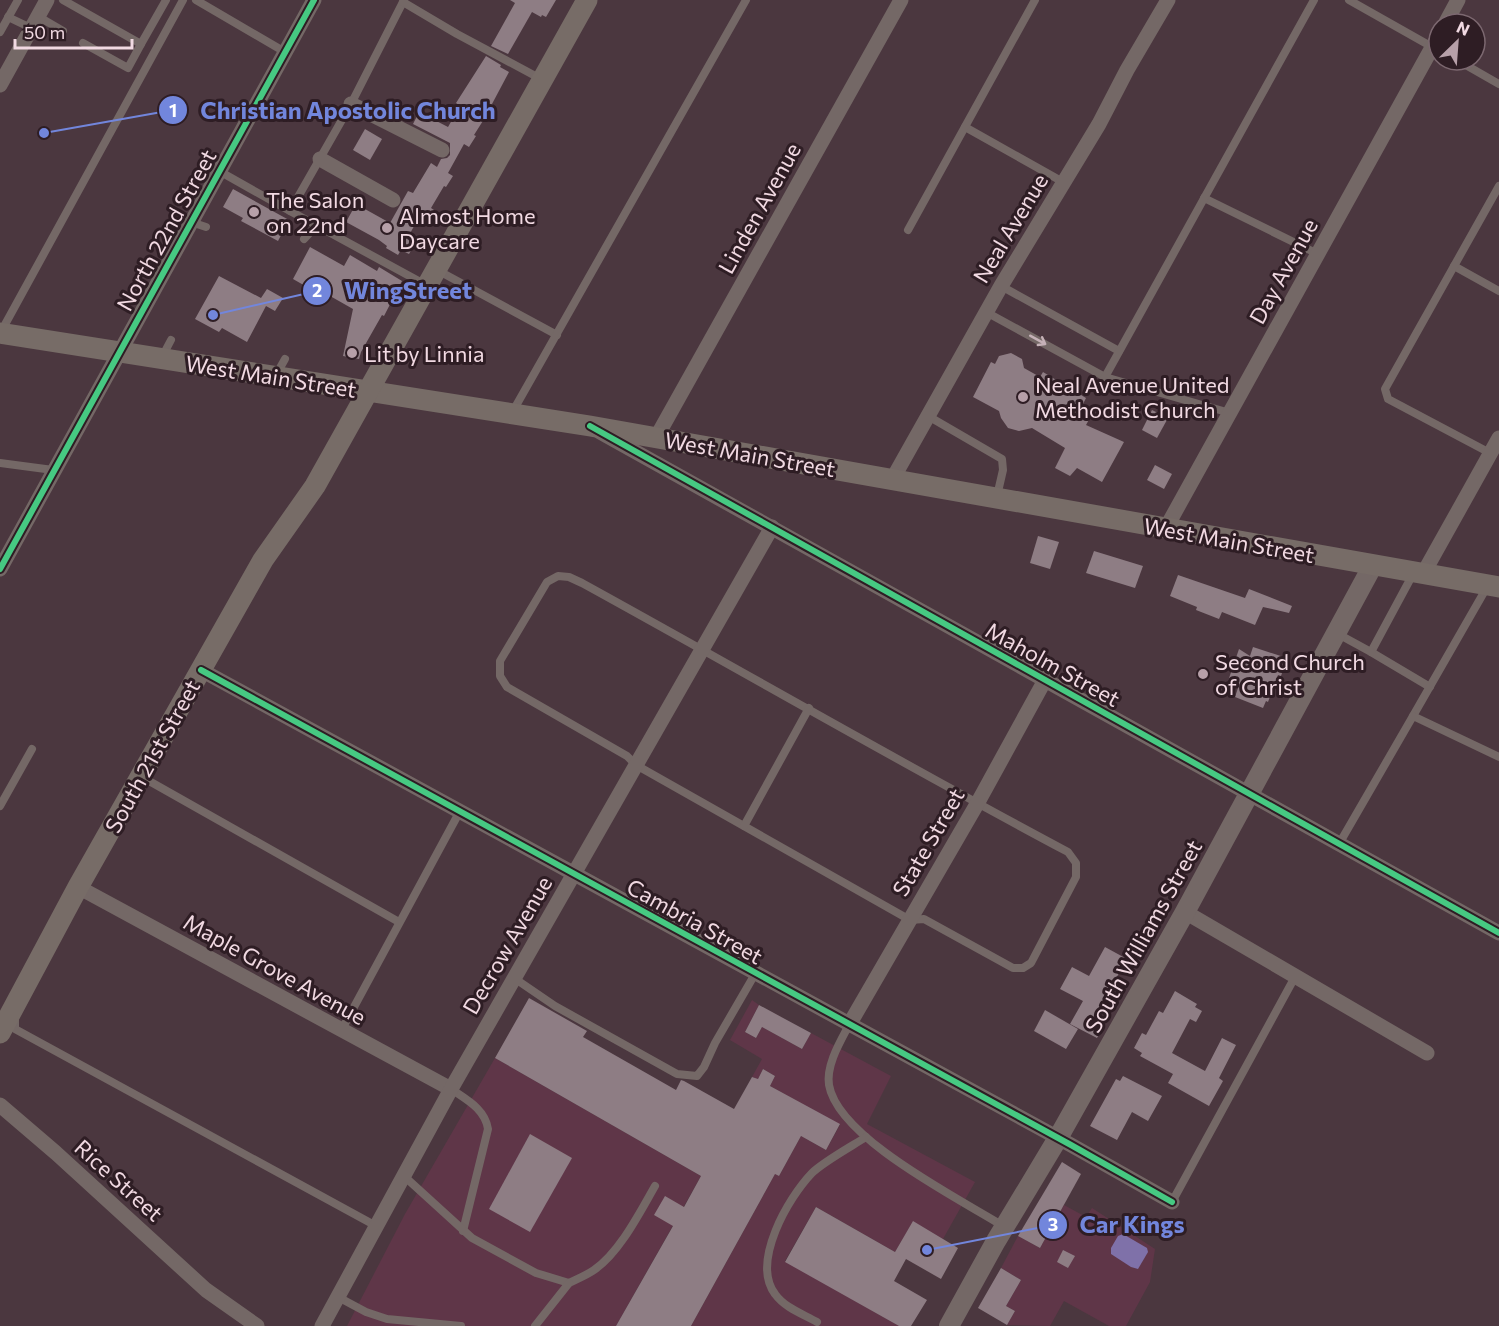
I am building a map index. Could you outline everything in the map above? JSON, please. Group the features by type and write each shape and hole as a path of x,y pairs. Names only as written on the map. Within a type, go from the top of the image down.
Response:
{"main road":[{"name":"South 21st Street","path":"0,1033 7,1008 263,560 315,486 587,0"},
{"name":"West Main Street","path":"0,333 119,352 166,349 280,368 367,391 590,426 1494,586"}],"street":[{"path":"1,80 36,23 47,0"},
{"name":"North 22nd Street","path":"0,569 314,0"},
{"name":"Linden Avenue","path":"656,438 901,0"},
{"name":"Neal Avenue","path":"892,480 986,312 1099,124 1168,0"},
{"name":"Day Avenue","path":"1166,528 1427,62"},
{"path":"351,104 442,150"},
{"path":"320,159 393,200"},
{"name":"Maholm Street","path":"590,426 1499,933"},
{"path":"1418,573 1499,438"},
{"name":"Decrow Avenue","path":"322,1326 378,1227 451,1089 772,527"},
{"name":"South Williams Street","path":"949,1326 1185,912 1373,565"},
{"name":"Cambria Street","path":"201,670 1172,1202"},
{"name":"State Street","path":"849,1025 977,804 1045,680"},
{"name":"Maple Grove Avenue","path":"78,887 451,1089"},
{"path":"1185,912 1426,1053"},
{"name":"Rice Street","path":"0,1105 206,1290 257,1326"}],"lane":[{"path":"0,30 18,0"},
{"path":"83,43 128,68 166,0"},
{"path":"0,333 183,0"},
{"path":"196,0 285,52"},
{"path":"512,414 746,0"},
{"path":"908,230 1035,0"},
{"path":"1105,376 1314,0"},
{"path":"1349,0 1427,39"},
{"path":"69,1 141,44"},
{"path":"290,211 351,104 403,1 457,34 542,79"},
{"path":"8,17 63,31"},
{"path":"1478,72 1499,84"},
{"path":"965,127 1063,182"},
{"path":"219,171 317,225 557,335"},
{"path":"1490,453 1388,399 1385,389 1499,186"},
{"path":"1204,198 1318,254"},
{"path":"191,222 206,227"},
{"path":"304,239 317,225"},
{"path":"1454,266 1499,291"},
{"path":"1001,286 1119,351"},
{"path":"986,312 1105,376 1230,413"},
{"path":"928,416 1002,459 1003,470 997,498"},
{"path":"0,463 53,470"},
{"path":"1371,652 1418,573"},
{"path":"558,576 569,576 808,708 977,804 1068,852 1076,862 1077,877 1030,963 1023,968 1014,968 924,919 909,920 636,765 627,756 507,687 500,676 500,661 547,582 558,576"},
{"path":"1340,844 1430,687 1494,586"},
{"path":"1337,633 1430,687"},
{"path":"744,826 808,708"},
{"path":"1413,716 1499,757"},
{"path":"0,806 32,749"},
{"path":"141,777 399,922"},
{"path":"341,1031 460,811"},
{"path":"514,978 555,1006 677,1074 697,1076 755,974"},
{"path":"1172,1202 1296,975"},
{"path":"7,1008 15,1029 378,1227"},
{"path":"849,1025 831,1066 829,1085 833,1100 866,1137 931,1183 1005,1227"},
{"path":"451,1089 476,1106 486,1118 488,1128 463,1231"},
{"path":"817,1322 782,1303 773,1292 766,1265 774,1232 797,1193 813,1172 866,1137"},
{"path":"405,1177 463,1231 500,1255 536,1273 569,1283"},
{"path":"536,1326 569,1283 595,1270 610,1255 634,1222 655,1186"},
{"path":"339,1297 366,1312 387,1319 460,1326"}],"shaded area":[{"path":"752,1000 759,1005 745,1032 756,1038 762,1027 802,1049 811,1033 891,1076 867,1124 975,1182 943,1239 913,1222 895,1252 816,1207 785,1261 899,1326 691,1326 775,1174 779,1176 801,1136 826,1150 840,1125 770,1086 775,1076 763,1069 758,1079 752,1077 762,1059 730,1040"},
{"path":"495,1058 701,1176 616,1326 347,1326 405,1214"},
{"path":"1064,1205 1086,1217 1092,1208 1155,1249 1150,1282 1126,1326 1109,1326 1064,1301 1050,1326 1007,1325 1015,1311 1006,1306 1021,1280 1001,1268 1018,1236 1040,1248"},
{"path":"1123,1234 1147,1248 1148,1252 1138,1269 1111,1254 1111,1248 1118,1236"}],"building":[{"path":"510,0 556,0 546,17 532,12 508,54 491,46 515,3"},
{"path":"486,56 509,72 493,105 474,135 476,136 469,147 464,144 448,173 453,176 431,208 434,210 428,221 419,217 407,239 415,244 409,254 401,250 398,255 386,248 387,246 379,240 346,222 356,204 390,223 408,191 413,193 431,163 437,167 441,159 450,155 450,143 413,124 419,112 448,127 460,106 456,103"},
{"path":"365,129 382,139 370,160 353,150"},
{"name":"The Salon on 22nd","path":"233,189 289,220 278,241 241,221 243,218 223,207"},
{"path":"310,247 344,266 350,255 377,271 379,267 402,281 359,359 343,356 353,309 293,279"},
{"path":"219,276 261,298 267,289 283,298 275,311 266,306 247,342 222,328 219,332 195,319"},
{"name":"Neal Avenue United Methodist Church","path":"1011,353 1022,359 1024,368 1040,377 1043,372 1086,398 1080,410 1091,416 1086,425 1124,442 1102,482 1077,468 1070,476 1055,468 1065,448 1032,428 1019,431 1008,428 999,411 973,397 991,362 995,364 999,356"},
{"path":"1152,410 1168,418 1157,438 1142,430"},
{"path":"1155,465 1172,474 1164,489 1147,480"},
{"path":"1038,536 1059,542 1050,569 1030,563"},
{"path":"1094,551 1143,566 1135,588 1086,573"},
{"path":"1178,575 1245,598 1249,589 1292,606 1289,613 1263,607 1255,625 1222,612 1219,619 1170,596"},
{"path":"1253,647 1287,658 1281,676 1278,675 1268,702 1266,701 1263,708 1235,697 1238,688 1227,684 1239,649 1250,656"},
{"path":"1105,947 1127,959 1093,1019 1104,1024 1097,1038 1070,1024 1083,1001 1060,989 1072,967 1089,976"},
{"path":"1175,991 1197,1004 1195,1007 1202,1011 1196,1022 1190,1019 1172,1053 1205,1071 1222,1038 1236,1045 1219,1078 1223,1081 1209,1106 1168,1083 1173,1074 1140,1056 1142,1053 1134,1048 1142,1033 1146,1035 1159,1011 1163,1013"},
{"path":"529,998 587,1031 583,1037 676,1090 681,1080 734,1109 752,1077 758,1079 763,1069 775,1076 770,1086 840,1124 826,1150 801,1136 779,1176 775,1174 691,1326 616,1326 673,1226 654,1215 665,1196 684,1207 701,1176 495,1058"},
{"path":"759,1005 811,1033 802,1049 762,1027 756,1038 745,1032"},
{"path":"1045,1010 1078,1029 1066,1049 1034,1031"},
{"path":"1123,1076 1162,1096 1148,1121 1132,1112 1117,1140 1090,1126 1116,1079 1120,1081"},
{"path":"530,1134 572,1158 530,1232 489,1209"},
{"path":"1062,1162 1081,1174 1040,1248 1018,1236"},
{"path":"816,1207 895,1252 913,1221 958,1248 941,1279 906,1259 894,1281 927,1300 911,1326 899,1326 785,1262"},
{"path":"1063,1250 1075,1256 1068,1268 1057,1262"},
{"path":"1001,1268 1021,1280 1006,1306 1015,1311 1007,1325 978,1308"}],"cycle path":[{"path":"0,569 314,0"},
{"path":"590,426 1499,933"},
{"path":"201,670 1172,1202"}],"place":[{"name":"Christian Apostolic Church","path":"44,133"},
{"name":"The Salon on 22nd","path":"254,212"},
{"name":"Almost Home Daycare","path":"387,228"},
{"name":"WingStreet","path":"213,315"},
{"name":"Lit by Linnia","path":"352,353"},
{"name":"Neal Avenue United Methodist Church","path":"1023,397"},
{"name":"Second Church of Christ","path":"1203,674"},
{"name":"Car Kings","path":"927,1250"}]}
